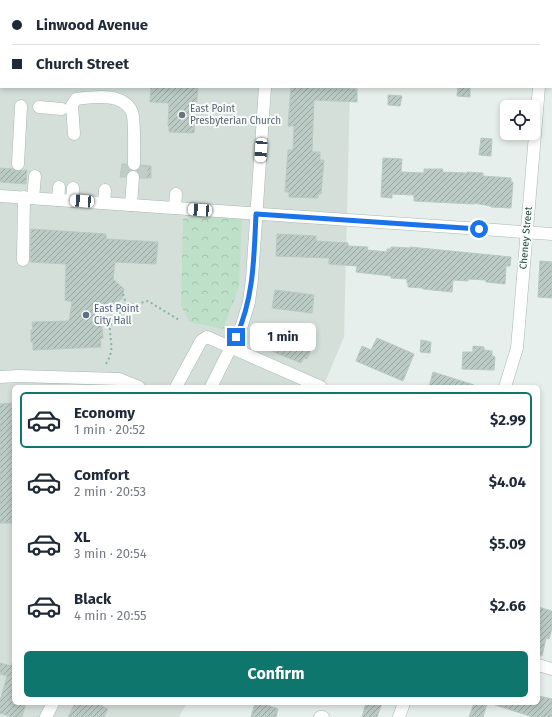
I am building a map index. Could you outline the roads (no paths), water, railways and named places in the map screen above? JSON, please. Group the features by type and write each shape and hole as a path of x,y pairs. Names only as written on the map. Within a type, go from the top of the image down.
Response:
{"street":[{"path":"212,385 242,325 249,302 256,214 255,150 264,88"},
{"name":"Cheney Street","path":"506,385 517,348 539,88"},
{"path":"74,134 72,104 76,99 95,97 118,99 127,105 133,113 134,138 129,153 134,164"},
{"path":"18,164 21,106"},
{"path":"39,107 62,109"},
{"path":"23,260 29,198 35,176"},
{"path":"131,205 134,177"},
{"path":"72,188 72,201"},
{"path":"104,203 105,190"},
{"path":"0,196 29,198 58,194 72,201 552,234"},
{"path":"175,208 176,194"},
{"path":"177,385 201,340 207,338 316,385"},
{"path":"0,377 18,376 119,379 133,385"},
{"path":"540,666 552,669"},
{"path":"46,717 52,705"},
{"path":"399,717 403,705"}],"tunnel":[{"path":"127,177 128,164"},
{"path":"141,178 142,165"}],"place":[{"name":"East Point Presbyterian Church","path":"182,115"},
{"name":"East Point City Hall","path":"86,315"}]}
